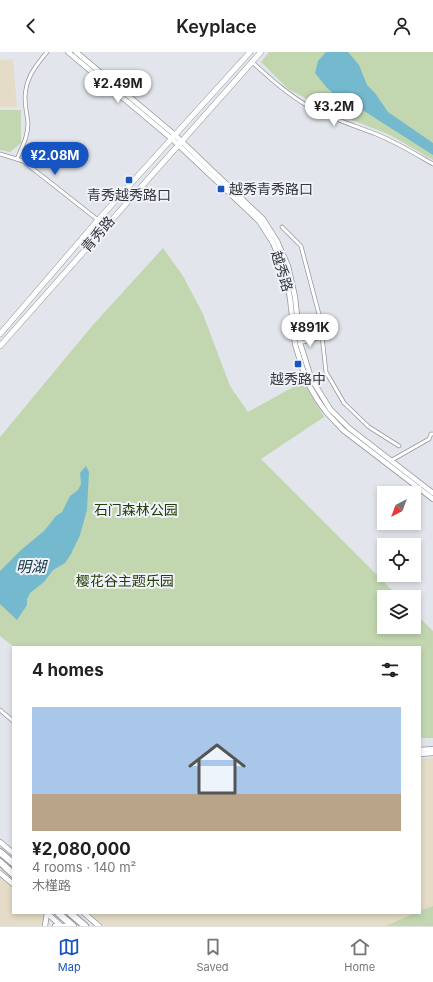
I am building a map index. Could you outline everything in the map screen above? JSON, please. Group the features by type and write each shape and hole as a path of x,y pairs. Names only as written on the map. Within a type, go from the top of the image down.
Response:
{"highway":[{"path":"0,852 12,862"},
{"path":"0,862 12,873"},
{"path":"59,914 72,926"},
{"path":"71,914 85,926"}],"main road":[{"path":"68,52 174,137"},
{"path":"76,52 174,137"},
{"name":"青秀路","path":"0,334 98,220 250,52"},
{"name":"青秀路","path":"0,346 179,142 261,52"},
{"name":"越秀路","path":"174,137 254,216 273,243 283,267 290,298 297,344 306,380 326,412 343,430 433,499"},
{"name":"越秀路","path":"297,344 310,378 330,409 349,428 433,493"},
{"path":"421,750 433,749"},
{"path":"421,754 433,753"},
{"path":"0,842 12,852"},
{"path":"0,873 12,883"},
{"path":"45,926 47,914"},
{"path":"48,914 59,926 72,926"},
{"path":"77,914 78,920"},
{"path":"85,914 99,926"}],"street":[{"path":"17,159 26,140 28,125 25,99 26,89 33,70 47,52"},
{"path":"252,62 286,92 307,106 331,118 376,134 405,147 433,164"},
{"path":"0,154 23,161 98,220"},
{"path":"282,227 301,246 320,318 326,372 344,402 369,427 399,446"},
{"path":"297,344 322,337"},
{"path":"392,460 430,439 431,434 433,434"},
{"path":"0,710 12,719"}],"shaded area":[{"path":"13,59 17,107 0,107 0,60"},
{"path":"433,758 433,926 104,926 90,914 421,914 421,759"},
{"path":"0,876 12,885 12,914 43,914 45,919 40,926 0,926"}],"green space":[{"path":"269,52 433,52 433,160 390,135 330,111 288,89 261,62"},
{"path":"0,110 21,110 21,143 10,152 0,150"},
{"name":"石门森林公园","path":"163,248 183,276 203,314 230,386 248,412 304,381 324,417 261,459 377,575 377,582 384,582 392,590 377,590 377,634 421,634 421,619 433,631 433,738 421,738 421,646 13,646 0,636 0,437 92,326"},
{"path":"433,906 433,926 386,926 413,914 421,914 421,911"}],"water":[{"path":"326,52 348,52 359,65 367,85 375,93 388,112 433,143 433,155 364,111 346,104 327,88 315,73 318,61"},
{"name":"明湖","path":"86,466 89,472 87,510 80,535 65,563 53,570 44,582 30,593 27,599 27,605 17,620 0,604 0,571 21,550 44,531 56,516 62,512 70,496 78,490 81,484 80,473"}],"place":[{"name":"青秀越秀路口","path":"129,180"},
{"name":"越秀青秀路口","path":"221,189"},
{"name":"越秀路中","path":"298,364"}],"park label":[{"name":"樱花谷主题乐园","path":"125,581"}]}
